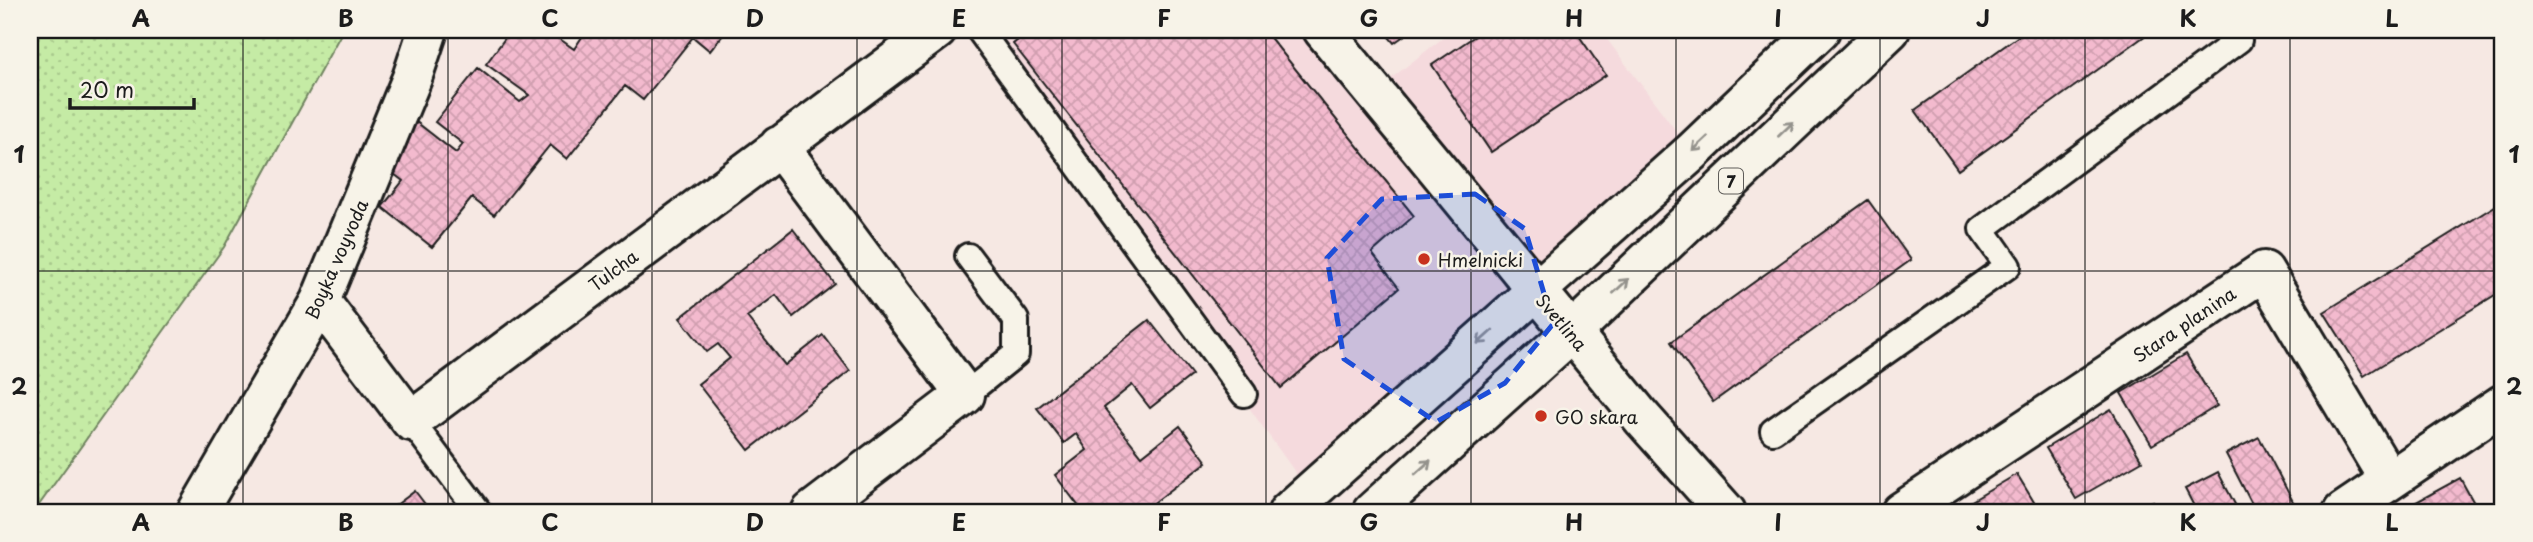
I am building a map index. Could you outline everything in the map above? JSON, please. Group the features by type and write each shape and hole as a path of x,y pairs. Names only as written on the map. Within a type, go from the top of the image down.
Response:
{"street":[{"name":"Boyka voyvoda","path":"197,512 320,301 412,78 428,30"},
{"name":"Tulcha","path":"411,421 937,30"},
{"name":"Svetlina","path":"1323,30 1536,292 1726,512"},
{"path":"1288,512 1692,152 1820,30"},
{"name":"7","path":"1372,512 1571,333 1890,30"},
{"path":"779,146 965,395 811,512"},
{"name":"Stara planina","path":"1901,512 2264,271 2389,480"},
{"path":"320,301 411,421"},
{"path":"2343,512 2503,404"}],"lane":[{"path":"979,30 1244,394"},
{"path":"1773,431 2008,266 1982,229 2239,40 2232,30"},
{"path":"965,395 1016,354 1016,320 968,256"},
{"path":"411,421 479,512"}],"highlighted area":[{"path":"1475,194 1525,229 1553,324 1505,383 1436,422 1344,359 1327,258 1382,199"}],"shaded area":[{"path":"979,30 1323,30 1375,91 1453,30 1600,30 1692,152 1310,493"}],"green space":[{"path":"30,30 343,30 224,247 34,512 30,512"}],"building":[{"path":"511,30 547,30 574,49 582,37 572,30 727,30 710,51 693,37 643,100 625,86 567,159 550,145 494,215 472,198 432,247 382,207 403,181 381,164 415,121 456,153 463,144 435,122 478,68 520,102 529,95 486,64"},
{"path":"1031,30 1264,30 1414,216 1372,253 1399,288 1281,388 1013,44"},
{"path":"1383,30 1412,30 1394,43"},
{"path":"1484,30 1575,30 1606,75 1491,152 1432,65"},
{"path":"2027,30 2153,30 1958,170 1915,110"},
{"path":"1868,200 1911,260 1713,402 1671,342"},
{"path":"2503,201 2503,290 2364,376 2324,312"},
{"path":"793,229 835,284 793,317 776,295 747,317 785,365 823,335 850,371 749,450 698,384 730,358 718,344 707,352 680,318"},
{"path":"1149,320 1192,375 1150,408 1132,385 1104,408 1142,456 1180,426 1207,462 1142,512 1083,512 1055,475 1087,450 1076,434 1064,443 1037,408"},
{"path":"2186,354 2217,406 2152,445 2121,393"},
{"path":"2111,409 2142,461 2076,499 2046,448"},
{"path":"2259,437 2298,511 2256,512 2226,454"},
{"path":"2218,472 2239,512 2197,512 2185,489"},
{"path":"2017,474 2040,512 1953,512"},
{"path":"2460,478 2479,512 2398,512"},
{"path":"415,491 431,512 387,512"},
{"path":"2153,501 2158,512 2131,512"}],"place":[{"name":"Hmelnicki","path":"1424,259"},
{"name":"GO skara","path":"1541,416"}]}
